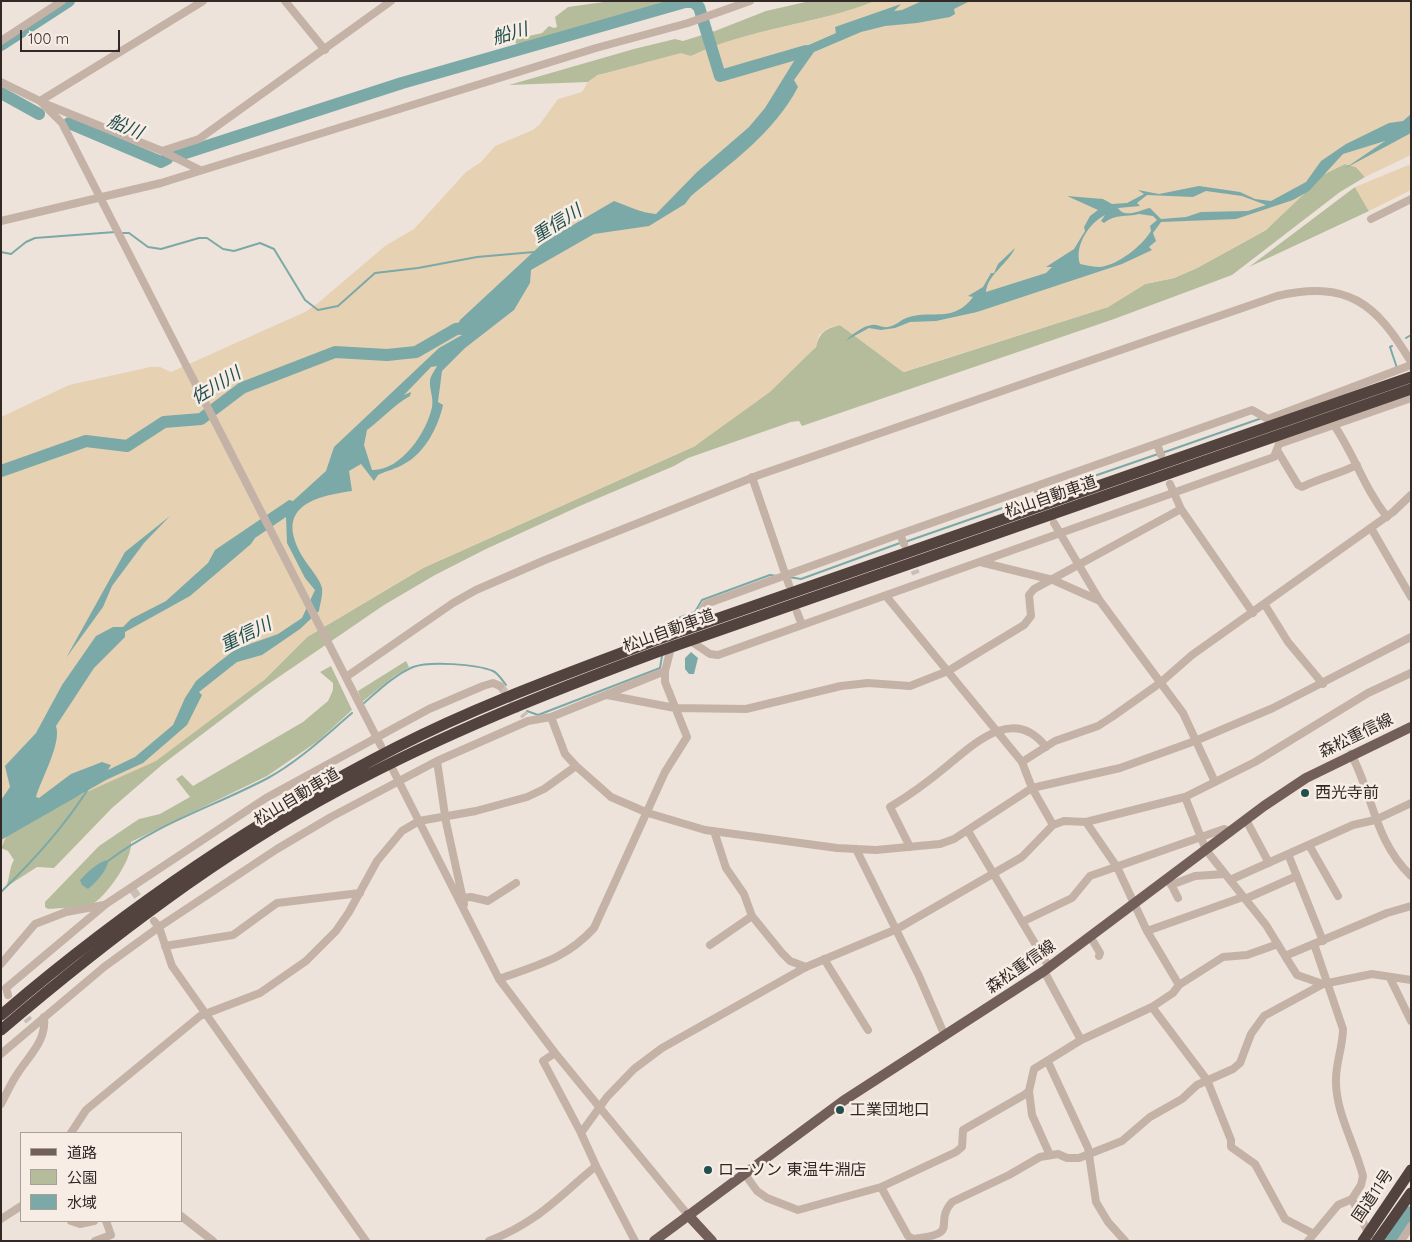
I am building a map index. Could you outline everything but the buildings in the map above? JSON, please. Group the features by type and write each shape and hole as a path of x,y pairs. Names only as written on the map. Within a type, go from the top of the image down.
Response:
{"highway":[{"name":"松山自動車道","path":"1,1030 71,971 164,901 272,829 340,789 503,711 655,647 712,626 1260,429 1411,377"},
{"name":"松山自動車道","path":"712,626 1265,441 1411,389"},
{"name":"松山自動車道","path":"1,1014 65,961 158,892 275,815 336,779 465,715 532,686 655,647"},
{"name":"国道11号","path":"1368,1238 1411,1170"},
{"name":"国道11号","path":"1378,1241 1411,1193"}],"main road":[{"name":"森松重信線","path":"654,1241 844,1101 1046,969 1134,903 1169,882 1206,850 1306,778 1351,754 1411,727"},
{"path":"688,1215 712,1241"}],"street":[{"path":"1,41 62,1"},
{"path":"40,101 203,1"},
{"path":"285,1 325,50"},
{"path":"162,151 198,139 391,1"},
{"path":"1,221 103,202 200,170 596,48 688,23 750,1"},
{"path":"1,82 40,101 162,151 200,170"},
{"path":"40,101 62,124 380,746"},
{"path":"1370,219 1411,198"},
{"path":"346,677 400,638 476,590 665,511 752,477 1277,296 1302,290 1322,290 1342,294 1369,307 1390,328 1410,361 1268,419 1252,410 706,604 698,619 676,627 665,672 665,682 687,737 666,772 594,928 581,943 564,955 499,979"},
{"path":"674,638 688,639 710,654 718,655 1274,457 1279,444 1411,398"},
{"path":"1334,425 1357,465 1372,497 1387,517"},
{"path":"1157,444 1161,455"},
{"path":"1277,450 1298,485 1302,487 1319,478 1345,471 1357,465"},
{"path":"752,477 789,585"},
{"path":"1170,484 1181,509 1253,613"},
{"path":"1036,486 1040,497"},
{"path":"1022,762 1046,747 1098,726 1160,683 1192,655 1387,517 1411,495"},
{"path":"606,695 675,708 746,709 841,686 868,684 910,686 948,671 1024,625 1031,616 1029,595 1034,590 1181,509"},
{"path":"1054,523 1100,600 1183,713 1215,782"},
{"path":"1371,528 1411,597"},
{"path":"900,534 904,544"},
{"path":"980,562 1052,580 1100,600"},
{"path":"916,574 919,582"},
{"path":"886,596 1022,762 1032,788 1053,825"},
{"path":"1265,605 1288,642 1323,684"},
{"path":"797,612 802,625"},
{"path":"551,717 556,725 565,754 576,766 611,797 648,813 714,831 856,849 910,847 940,844 954,839 1032,788 1120,768 1195,741 1273,708 1323,684 1411,637"},
{"path":"1,1054 31,1023 44,1017 156,924 277,849 398,780 526,718 536,721 551,717 665,672"},
{"path":"581,1133 634,1069 662,1048 806,967 897,929 1022,857 1053,825 1064,821 1086,822 1185,797 1255,762 1368,694 1411,673"},
{"path":"8,995 6,988 106,904 132,889 266,798 429,709 483,686 493,683 500,686"},
{"path":"910,847 890,807 925,784 977,741 1009,729 1024,729 1040,739 1046,747"},
{"path":"1351,754 1362,778 1375,820 1396,861 1411,876"},
{"path":"437,761 465,911"},
{"path":"72,1132 86,1110 192,1022 260,993 306,961 336,931 376,861 402,832 419,821 476,811 527,797 544,789 576,766"},
{"path":"393,770 499,979 555,1053 688,1215"},
{"path":"1185,797 1206,850 1278,944 1297,975 1325,983"},
{"path":"1230,880 1353,825 1375,820 1411,803"},
{"path":"1246,820 1269,863"},
{"path":"1086,822 1116,867 1147,931 1179,985"},
{"path":"1022,922 1072,898 1090,876 1224,829 1231,832"},
{"path":"714,831 726,868 744,894 752,916 790,961 806,967"},
{"path":"968,831 1022,922 1081,1040"},
{"path":"1309,845 1338,896"},
{"path":"856,849 897,929 945,1036"},
{"path":"1288,854 1324,941"},
{"path":"1178,898 1169,882 1195,876 1225,874"},
{"path":"1147,931 1244,898 1298,876"},
{"path":"463,898 471,897 488,901 516,883"},
{"path":"165,946 233,935 277,903 360,892"},
{"path":"1,964 35,924 66,912 106,904"},
{"path":"1285,956 1387,913 1411,906"},
{"path":"710,945 752,916"},
{"path":"156,924 172,966 366,1241"},
{"path":"1090,936 1100,953 1099,956"},
{"path":"1050,1154 1032,1115 1028,1091 1034,1069 1081,1040 1152,1007 1173,993 1179,985 1223,957 1247,955 1278,944"},
{"path":"1308,1241 1338,1205 1352,1199 1362,1185 1363,1176 1338,1101 1336,1079 1343,1040 1343,1029 1325,983 1314,944"},
{"path":"824,959 868,1030"},
{"path":"881,1187 908,1236 913,1240 929,1238 942,1232 946,1226 946,1209 952,1202 1050,1154 1067,1158 1090,1155 1122,1141 1150,1118 1182,1099 1197,1085 1226,1073 1240,1063 1251,1034 1264,1016 1325,983 1372,974 1411,980"},
{"path":"1390,978 1411,1021"},
{"path":"1152,1007 1207,1080 1231,1140 1231,1147 1255,1164 1284,1219 1314,1234"},
{"path":"1,1104 16,1074 37,1046 45,1026 44,1017"},
{"path":"555,1053 543,1061 635,1241"},
{"path":"1048,1062 1090,1155 1096,1202 1108,1222 1125,1241"},
{"path":"744,1173 758,1191 767,1198 798,1210 881,1187 956,1152 962,1147 963,1130 1028,1091"},
{"path":"489,1241 526,1224 544,1212 596,1166"},
{"path":"1352,1199 1368,1238"},
{"path":"1,1219 20,1207"},
{"path":"1,1211 11,1212"},
{"path":"182,1217 213,1241"},
{"path":"74,1222 80,1224 89,1222"},
{"path":"95,1241 111,1235 106,1222"},
{"path":"1401,1241 1411,1226"}],"green space":[{"path":"611,1 687,1 520,47 515,42 516,39 542,33 549,26 557,27 555,17 568,7"},
{"path":"810,1 875,1 851,11 770,30 691,56 598,75 588,82 509,85 634,49 675,39 683,41 766,11"},
{"path":"1345,164 1356,167 1365,177 1340,192 1232,275 1114,319 802,426 799,421 791,422 688,458 674,466 486,549 435,575 384,605 267,685 163,764 112,808 54,868 37,867 6,887 14,860 8,851 1,848 11,826 264,680 307,637 423,568 695,446 816,347 821,335 830,328 840,325 904,372 1108,307 1145,284 1174,278 1197,268 1266,230 1318,177"},
{"path":"1355,187 1369,211 1249,267"},
{"path":"406,661 409,667 394,676 362,702 358,691"},
{"path":"331,666 352,710 318,741 267,776 131,842 131,849 119,875 106,892 94,903 85,906 48,909 45,907 45,902 99,846 139,819 160,814 190,797 176,779 182,775 193,786 303,722 328,701 333,690 333,683 320,672"}],"sand":[{"path":"875,1 1411,1 1411,155 1365,177 1356,167 1345,164 1318,177 1303,195 1266,230 1197,268 1174,278 1145,284 1108,307 903,372 840,325 828,328 819,335 816,347 770,392 695,446 423,568 307,637 264,680 156,761 11,826 1,848 1,417 69,385 150,367 160,367 171,372 305,312 385,246 414,229 466,172 481,162 495,146 533,130 540,124 558,99 582,92 588,82 598,75 681,53 691,56 736,39 829,16"},
{"path":"1411,164 1411,190 1369,211 1355,187"}],"water":[{"path":"922,1 970,1 954,9 955,14 950,17 885,26 861,32 814,52 794,80 798,87 777,119 736,159 691,196 685,204 649,226 594,234 531,270 530,283 514,310 465,348 442,371 438,402 443,405 441,413 429,439 418,453 401,466 378,475 374,481 361,464 349,471 352,491 322,497 310,502 300,509 294,518 293,529 296,542 304,559 321,584 322,597 319,611 300,629 262,655 237,662 199,692 202,695 187,725 143,763 106,780 1,840 1,800 10,787 5,766 36,733 62,685 96,636 113,627 123,627 131,619 166,601 208,563 215,550 289,500 293,501 326,471 334,447 439,348 462,335 454,333 460,320 544,242 614,201 640,211 656,214 697,172 749,127 765,108 802,48 836,33 835,27 901,4 894,11 902,10","holes":["437,366 430,380 432,407 425,428 402,457 383,469 372,470 364,445 367,430 410,396 411,392 404,395 431,367","286,517 287,543 305,578 315,590 302,618 278,634 236,649 196,681 185,698 173,725 135,757 108,770 111,765 102,762 71,774 39,798 36,797 54,751 57,733 56,726 94,668 125,637 125,632 190,596 251,544 255,538"]},
{"path":"1411,114 1411,133 1344,169 1385,141 1343,154 1309,191 1293,200 1236,219 1161,222 1153,233 1156,241 1149,247 1152,250 1122,264 977,312 936,321 910,322 895,328 881,330 869,328 845,341 857,331 868,326 888,327 909,317 950,313 958,310 973,297 968,296 983,287 991,273 994,273 998,264 1015,248 990,280 986,292 1046,273 1052,267 1046,267 1074,249 1085,231 1084,227 1090,216 1098,210 1067,196 1103,199 1112,204 1127,203 1144,194 1138,190 1159,194 1199,186 1240,192 1255,199 1271,201 1306,182 1321,161 1346,144 1389,123 1403,121","holes":["1206,191 1242,196 1266,205 1248,211 1201,212 1186,217 1161,219 1150,208 1129,213 1125,213 1118,208 1140,206 1137,203 1147,195 1193,197","1139,214 1153,216 1157,220 1150,226 1151,231 1147,237 1136,248 1114,263 1100,267 1080,264 1079,250 1081,243 1088,229 1099,219 1105,215 1101,221 1104,223 1116,217"]},
{"path":"170,516 144,543 112,586 103,607 66,658 125,552"},
{"path":"691,652 698,658 694,674 689,674 685,669 685,658"},
{"path":"109,860 103,873 92,886 88,889 82,885 80,880 89,871"}],"waterway":[{"path":"1,45 69,1"},
{"name":"船川","path":"176,156 402,83 685,2 693,2 699,7 720,76 806,51"},
{"name":"船川","path":"1,93 39,114"},
{"name":"船川","path":"69,123 161,162 167,159"},
{"path":"1,252 11,254 26,242 35,238 115,232"},
{"name":"重信川","path":"120,233 129,233 148,247 161,249 199,238 207,238 223,249 234,251 260,243 274,249 305,300 318,310 338,306 375,273 418,268 477,257 534,252"},
{"name":"佐川川","path":"1,471 86,441 127,446 164,422 201,419 242,388 335,352 387,355 416,352 456,329 472,327"},
{"path":"1406,338 1411,335"},
{"path":"1392,346 1390,347 1397,368"},
{"path":"1162,453 1262,418"},
{"path":"1042,494 1158,454"},
{"path":"905,542 1037,496"},
{"path":"789,577 801,579 900,543"},
{"path":"668,632 670,621 695,612 702,600 770,575 777,576"},
{"path":"527,711 538,715 660,668 662,656"},
{"path":"363,704 399,674 420,665 453,664 485,669 497,673 506,685"},
{"path":"108,861 146,836 268,778 312,748 352,713"},
{"path":"1,892 48,843 88,789"},
{"path":"1390,1241 1411,1212"}],"tunnel":[{"path":"910,559 916,574"},
{"path":"500,686 525,716"},
{"path":"133,890 145,907"},
{"path":"19,1009 29,1021"}],"place":[{"name":"西光寺前","path":"1305,793"},
{"name":"工業団地口","path":"840,1110"},
{"name":"ローソン 東温牛淵店","path":"708,1170"}]}
